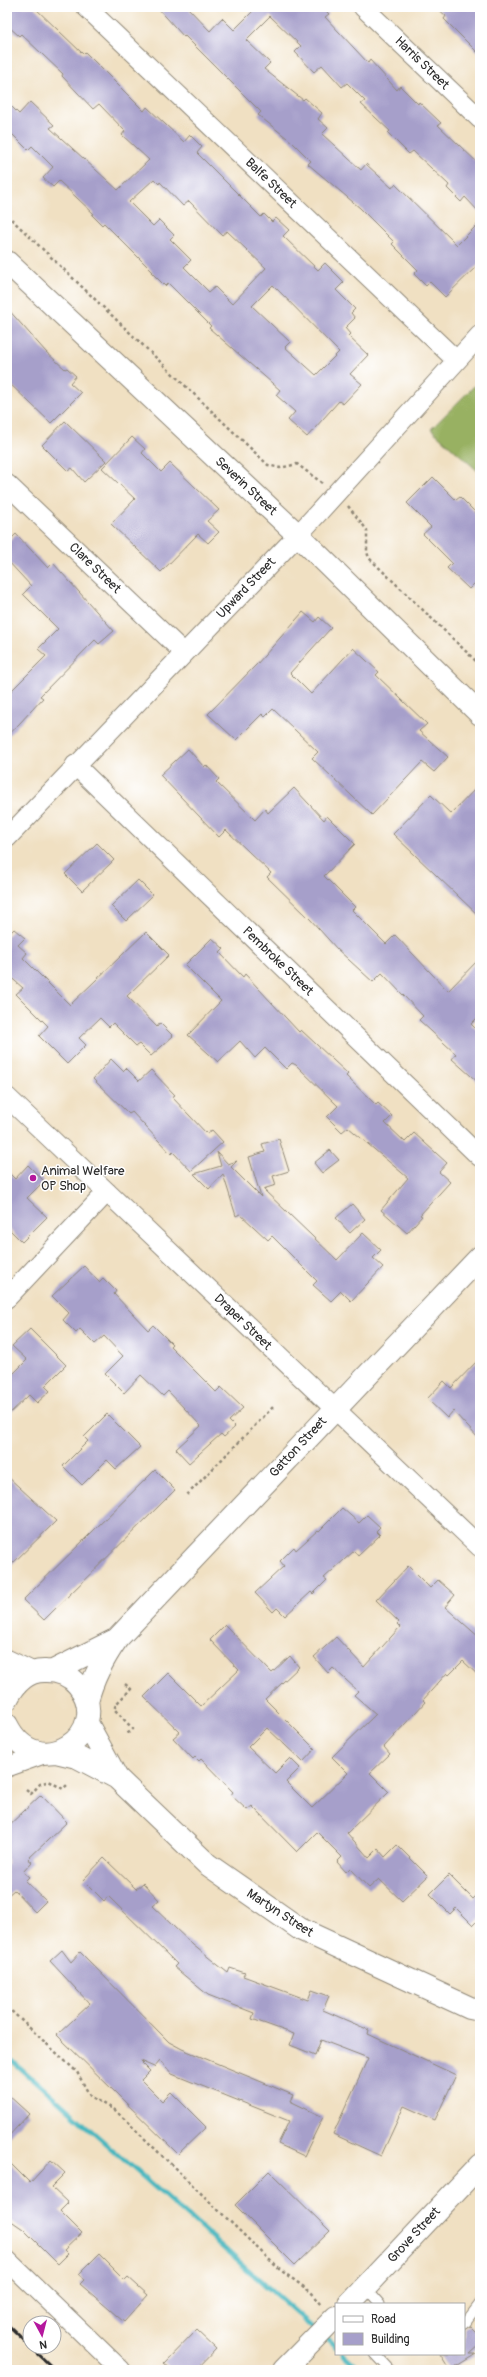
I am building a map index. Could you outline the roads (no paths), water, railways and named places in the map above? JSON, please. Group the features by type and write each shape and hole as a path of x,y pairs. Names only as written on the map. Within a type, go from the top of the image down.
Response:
{"street":[{"name":"Balfe Street","path":"86,7 455,359"},
{"name":"Harris Street","path":"363,7 480,119"},
{"name":"Severin Street","path":"7,262 298,535 480,714"},
{"name":"Upward Street","path":"7,838 183,652 298,535 455,359 480,334"},
{"name":"Clare Street","path":"7,484 183,652"},
{"name":"Pembroke Street","path":"75,765 480,1157"},
{"name":"Draper Street","path":"7,1097 480,1547"},
{"path":"7,1298 107,1192"},
{"name":"Gatton Street","path":"86,1723 87,1701 92,1680 99,1665 117,1639 334,1408 480,1257"},
{"name":"Gatton Street","path":"7,1699 12,1688 21,1679 42,1672 117,1639"},
{"path":"7,1661 42,1672 64,1674 74,1681 87,1701"},
{"path":"7,1767 51,1753 76,1742 86,1723"},
{"name":"Martyn Street","path":"86,1723 117,1778"},
{"name":"Martyn Street","path":"7,1725 12,1736 21,1745 33,1751 77,1757 117,1778 207,1864 300,1929 477,2012"},
{"name":"Grove Street","path":"350,2303 478,2171"},
{"path":"7,2260 121,2370"},
{"name":"Grove Street","path":"284,2370 335,2318"}],"lane":[{"path":"365,2287 379,2303"},
{"path":"465,2323 480,2303"},
{"path":"376,2355 390,2370"}],"waterway":[{"path":"7,2056 316,2330"},
{"path":"323,2336 335,2347"},
{"path":"344,2355 361,2370"}],"railway":[{"path":"7,2324 22,2338"},
{"path":"39,2355 55,2370"}],"place":[{"name":"Animal Welfare OP Shop","path":"33,1178"}]}
